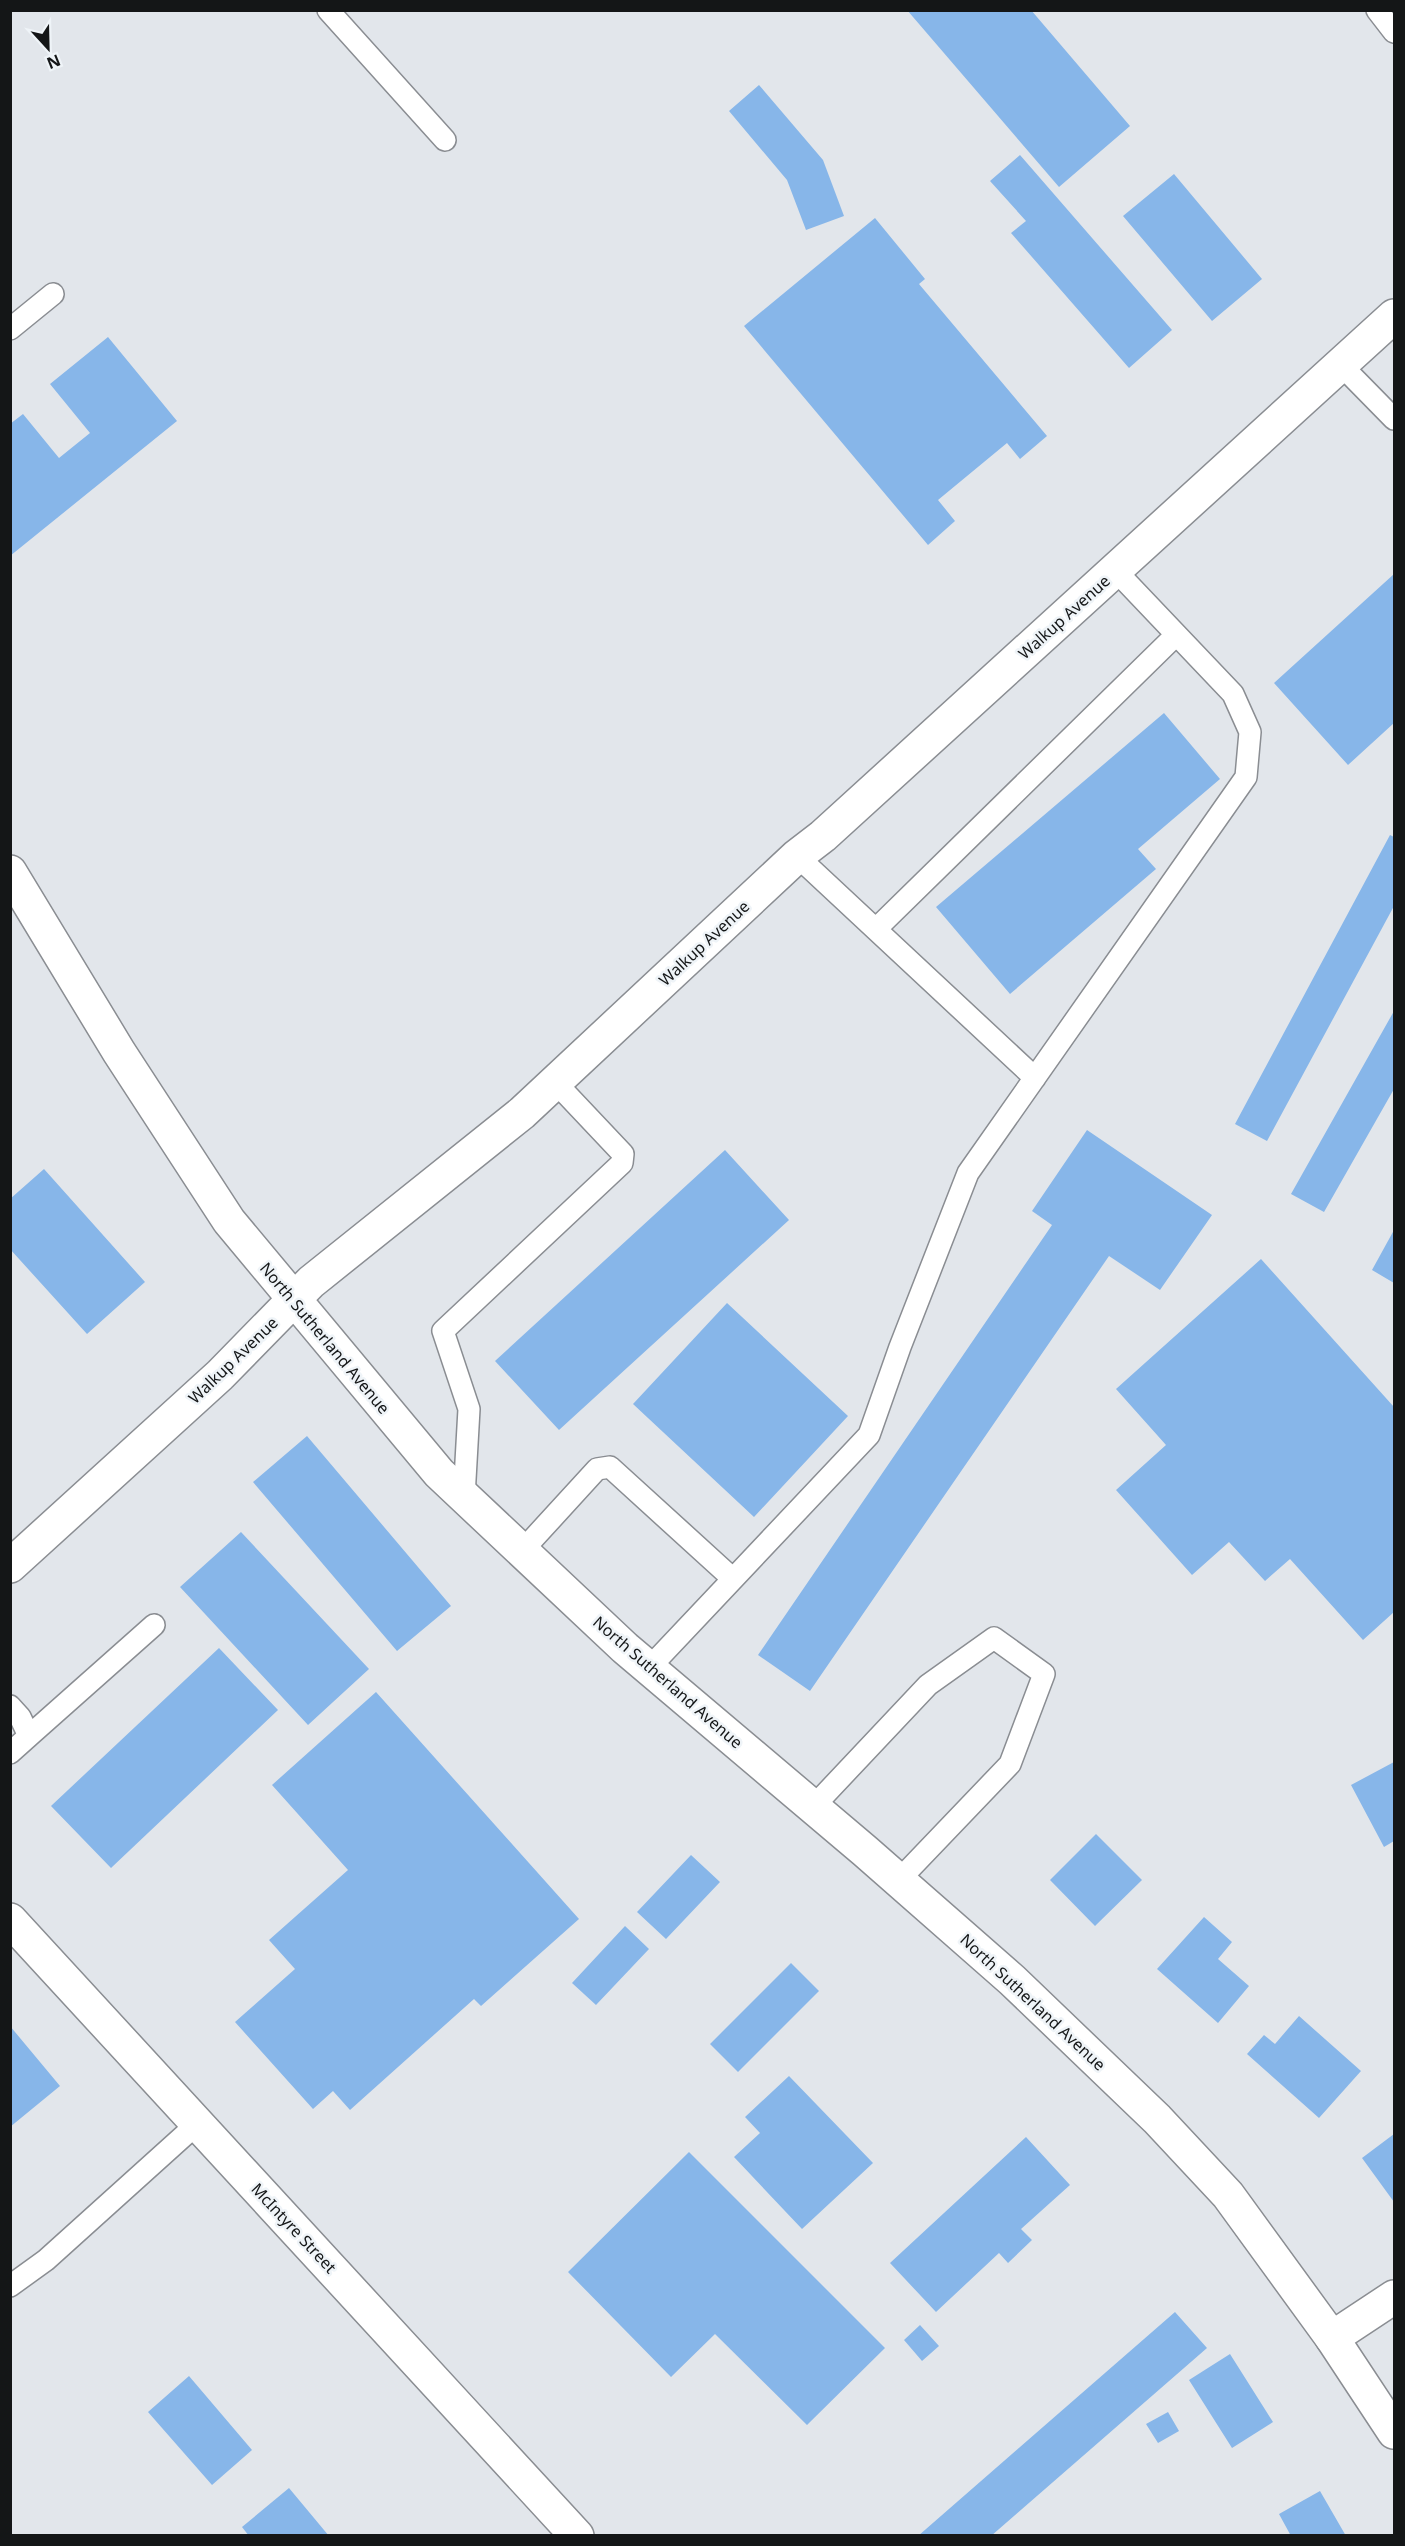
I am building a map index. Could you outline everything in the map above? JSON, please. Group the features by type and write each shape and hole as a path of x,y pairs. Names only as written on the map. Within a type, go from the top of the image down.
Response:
{"street":[{"name":"Walkup Avenue","path":"13,1558 220,1375 311,1282 522,1113 797,856 823,836 1395,316"},
{"name":"North Sutherland Avenue","path":"10,872 119,1052 229,1221 293,1301 439,1473 649,1668 899,1880 1012,1980 1165,2127 1228,2195 1332,2338 1395,2432"},
{"name":"McIntyre Street","path":"10,1920 577,2535"},
{"path":"1332,2338 1395,2297"}],"lane":[{"path":"328,10 445,140"},
{"path":"1377,10 1395,32"},
{"path":"10,329 53,294"},
{"path":"1341,365 1395,419"},
{"path":"649,1668 868,1435 968,1173 1246,777 1250,732 1233,694 1115,570"},
{"path":"876,929 1176,635"},
{"path":"797,856 1035,1078"},
{"path":"464,1497 469,1409 443,1331 622,1163 624,1158 623,1154 555,1082"},
{"path":"522,1551 597,1469 610,1467 733,1580"},
{"path":"10,1753 154,1625"},
{"path":"813,1807 927,1685 994,1638 1044,1674 1010,1764 899,1880"},
{"path":"10,1706 20,1717 29,1736"},
{"path":"10,2286 46,2260 198,2123"}],"building":[{"path":"907,10 1031,10 1130,126 1059,187"},
{"path":"759,85 823,160 844,216 806,230 787,180 729,111"},
{"path":"1020,155 1172,330 1129,368 1011,233 1026,221 990,181"},
{"path":"1174,174 1262,279 1212,321 1123,216"},
{"path":"875,218 925,279 919,284 1047,436 1020,459 1007,443 938,500 955,521 928,545 744,326"},
{"path":"108,337 177,421 10,556 10,424 23,414 59,458 90,433 50,384"},
{"path":"1394,574 1394,723 1348,765 1274,683"},
{"path":"1164,713 1220,779 1138,849 1156,869 1010,994 936,907"},
{"path":"1390,835 1394,837 1394,906 1267,1141 1235,1124"},
{"path":"1394,1011 1394,1089 1324,1212 1291,1194"},
{"path":"1087,1130 1212,1215 1160,1290 1109,1256 810,1691 758,1655 1052,1225 1032,1211"},
{"path":"725,1150 789,1220 559,1430 495,1361"},
{"path":"44,1169 145,1282 87,1334 10,1249 10,1199"},
{"path":"1394,1230 1394,1283 1372,1270"},
{"path":"1261,1259 1394,1407 1394,1612 1363,1640 1290,1559 1265,1581 1229,1542 1192,1575 1116,1490 1166,1445 1116,1389"},
{"path":"727,1303 848,1416 754,1517 633,1404"},
{"path":"307,1436 451,1606 397,1651 253,1482"},
{"path":"241,1532 369,1669 308,1725 180,1587"},
{"path":"219,1648 278,1710 111,1868 51,1806"},
{"path":"376,1692 579,1919 481,2006 474,1999 350,2110 333,2091 313,2109 235,2022 295,1969 269,1940 348,1870 272,1785"},
{"path":"1394,1762 1394,1841 1384,1847 1351,1785"},
{"path":"1096,1834 1142,1880 1095,1926 1050,1880"},
{"path":"691,1855 720,1882 666,1939 637,1912"},
{"path":"1204,1917 1232,1942 1218,1959 1249,1986 1218,2023 1157,1969"},
{"path":"625,1926 649,1949 596,2005 572,1983"},
{"path":"791,1963 819,1991 738,2072 710,2044"},
{"path":"1299,2016 1361,2071 1319,2118 1247,2054 1264,2035 1275,2044"},
{"path":"10,2026 60,2086 10,2127"},
{"path":"789,2076 873,2163 802,2229 734,2157 760,2133 745,2117"},
{"path":"1394,2134 1394,2202 1362,2158"},
{"path":"1026,2137 1070,2185 1021,2229 1032,2240 1008,2263 999,2253 936,2312 890,2263"},
{"path":"689,2152 885,2348 807,2425 715,2334 671,2377 568,2272"},
{"path":"1175,2312 1207,2348 991,2536 918,2536"},
{"path":"920,2325 939,2346 922,2361 904,2340"},
{"path":"1230,2354 1273,2422 1232,2448 1189,2380"},
{"path":"189,2376 252,2450 212,2485 148,2412"},
{"path":"1168,2412 1179,2431 1158,2443 1146,2424"},
{"path":"289,2488 329,2536 249,2536 242,2527"},
{"path":"1320,2491 1346,2536 1291,2536 1279,2514"}]}
